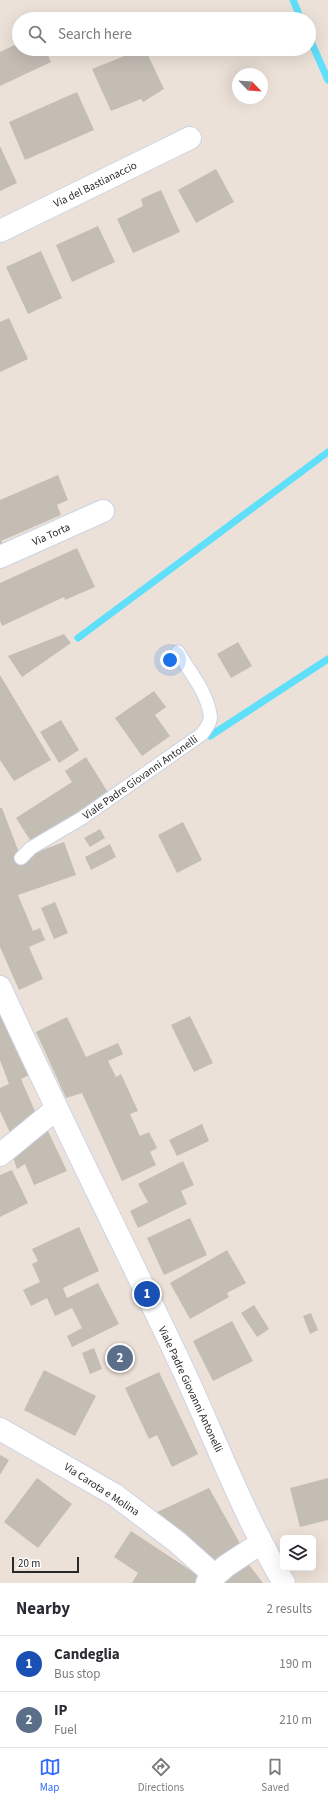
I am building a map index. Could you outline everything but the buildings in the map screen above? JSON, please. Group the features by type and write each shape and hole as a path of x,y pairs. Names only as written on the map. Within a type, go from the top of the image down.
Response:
{"street":[{"name":"Via del Bastianaccio","path":"0,231 190,138"},
{"name":"Via Torta","path":"0,557 103,511"},
{"name":"Viale Padre Giovanni Antonelli","path":"0,987 56,1109 105,1206 181,1366 260,1543 284,1583"},
{"path":"0,1155 56,1109"},
{"name":"Via Carota e Molina","path":"0,1429 115,1495 176,1542 211,1579 260,1543"}],"lane":[{"name":"Viale Padre Giovanni Antonelli","path":"21,858 31,848 82,818 202,734 208,726 211,715 203,694 178,652"}],"waterway":[{"path":"293,0 298,12"},
{"path":"316,53 328,80"},
{"path":"78,638 328,452"},
{"path":"210,736 328,659"}],"place":[{"name":"Candeglia","path":"147,1294"},
{"name":"IP","path":"120,1358"}]}
